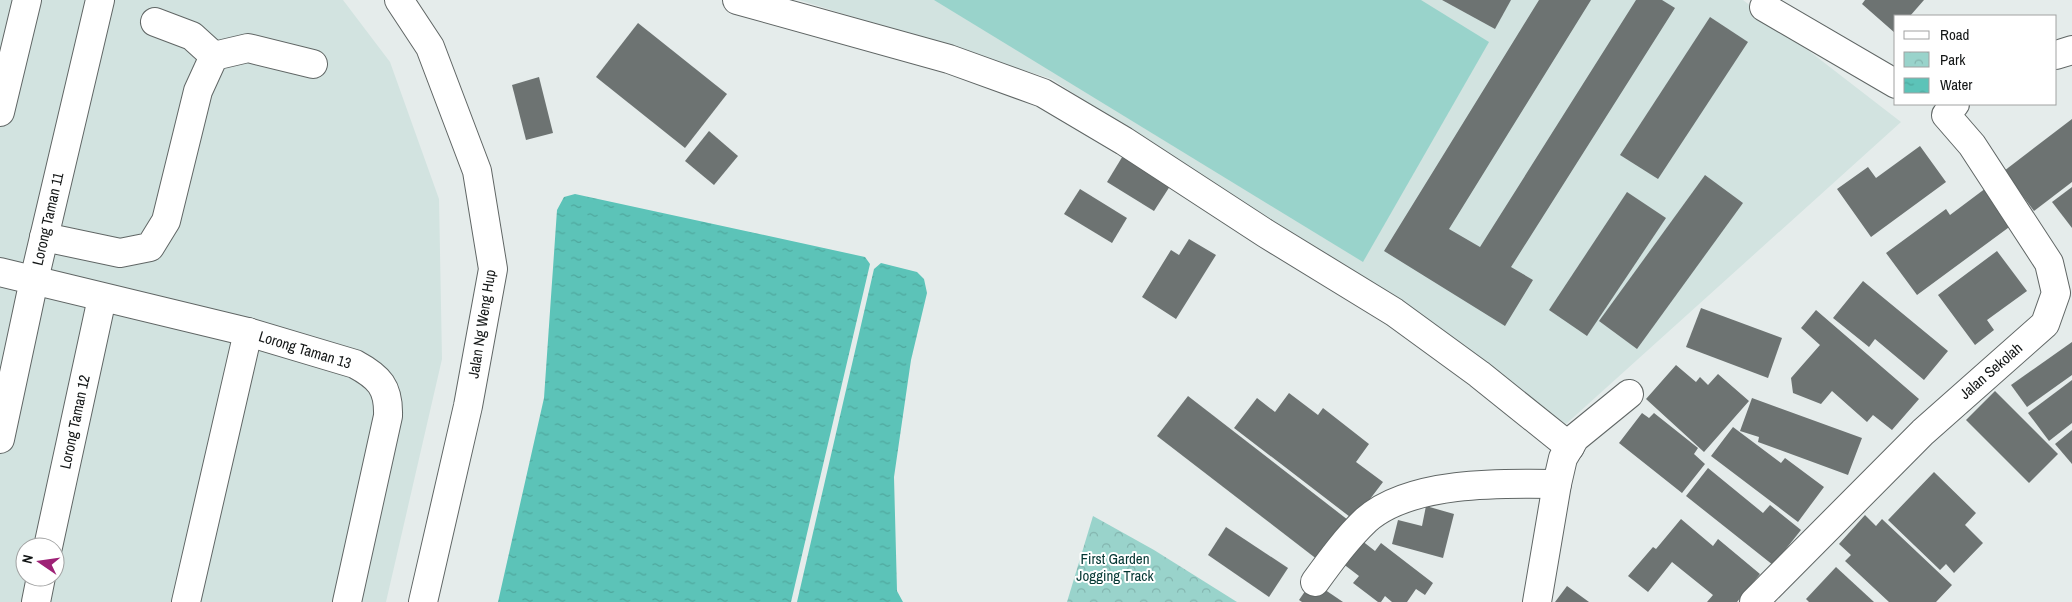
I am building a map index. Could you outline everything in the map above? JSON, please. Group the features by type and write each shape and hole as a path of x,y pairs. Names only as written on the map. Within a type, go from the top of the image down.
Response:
{"street":[{"path":"0,112 27,0"},
{"name":"Lorong Taman 11","path":"0,439 34,280 100,0"},
{"name":"Jalan Ng Weng Hup","path":"399,0 430,47 477,171 493,269 468,406 423,602"},
{"path":"736,0 949,59 1043,93 1124,141 1265,233 1394,312 1479,374 1570,447"},
{"path":"1764,7 1894,83"},
{"path":"154,22 192,36 214,56"},
{"path":"214,56 248,48 313,64"},
{"path":"2057,55 2072,50"},
{"path":"44,237 120,253 150,247 166,221 198,90 214,56"},
{"name":"Jalan Sekolah","path":"1754,602 1922,432 2045,324 2056,293 2049,263 1972,145 1943,108"},
{"name":"Lorong Taman 13","path":"0,272 248,332 354,364 370,373 381,384 388,399 388,416 347,602"},
{"name":"Lorong Taman 12","path":"50,537 102,298"},
{"path":"186,602 248,332"},
{"path":"1537,602 1563,458 1575,438 1629,394"},
{"path":"1315,582 1335,554 1367,520 1400,500 1452,488 1510,483 1557,484"},
{"path":"36,602 39,587"}],"shaded area":[{"path":"0,0 343,0 390,62 439,199 442,359 386,602 0,602"},
{"path":"799,0 1743,0 1901,122 1566,424 1052,79"}],"green space":[{"path":"934,0 1421,0 1489,42 1363,262"},
{"name":"First Garden Jogging Track","path":"1093,516 1154,550 1237,602 1067,602"}],"water":[{"path":"575,194 865,257 870,264 791,602 498,602 544,398 557,210 564,197"},
{"path":"881,263 917,272 924,279 927,293 911,360 894,477 897,591 903,602 797,602 874,269"}],"building":[{"path":"1442,0 1511,0 1495,29"},
{"path":"1539,0 1591,0 1449,229 1480,247 1636,0 1662,0 1675,8 1511,267 1533,280 1505,326 1384,251"},
{"path":"1865,0 1924,0 1911,15 1894,15 1894,32 1862,4"},
{"path":"1710,17 1748,42 1658,179 1620,155"},
{"path":"638,23 727,94 685,148 596,77"},
{"path":"539,77 553,133 526,140 512,85"},
{"path":"2072,119 2072,182 2034,211 2004,171"},
{"path":"709,131 738,156 714,185 685,161"},
{"path":"1920,146 1946,182 1871,237 1837,189 1868,167 1876,178"},
{"path":"1124,154 1172,183 1154,211 1107,182"},
{"path":"1705,175 1743,203 1637,349 1599,321"},
{"path":"2072,187 2072,228 2052,202"},
{"path":"1986,188 2012,225 1917,295 1886,253 1946,209 1950,215"},
{"path":"1080,189 1127,218 1112,243 1064,214"},
{"path":"1627,192 1666,218 1587,336 1549,310"},
{"path":"1189,239 1216,255 1176,319 1142,297 1171,250 1179,255"},
{"path":"1997,251 2027,291 1987,320 1994,330 1975,345 1938,295"},
{"path":"1863,281 1948,351 1924,380 1875,339 1869,347 1833,318"},
{"path":"1701,308 1782,338 1768,378 1686,347"},
{"path":"1816,310 1919,399 1892,430 1873,415 1867,422 1832,391 1821,404 1793,393 1791,378 1820,345 1801,328"},
{"path":"2072,342 2072,375 2027,407 2011,385"},
{"path":"1676,365 1696,382 1700,377 1708,385 1718,374 1749,401 1704,452 1646,399"},
{"path":"2072,380 2072,423 2049,441 2028,413"},
{"path":"1995,391 2058,454 2029,483 1966,420"},
{"path":"1289,393 1318,415 1323,408 1369,444 1356,462 1383,482 1354,520 1234,428 1257,398 1275,412"},
{"path":"1188,396 1348,520 1318,560 1157,436"},
{"path":"1752,398 1862,438 1848,475 1758,442 1759,437 1740,431"},
{"path":"1642,413 1649,418 1654,413 1698,448 1694,454 1705,464 1682,493 1619,443"},
{"path":"1733,427 1781,463 1785,458 1824,487 1798,522 1711,456"},
{"path":"2072,430 2072,464 2055,444"},
{"path":"1708,468 1763,513 1770,505 1801,530 1773,565 1686,496"},
{"path":"1934,472 1976,513 1965,525 1983,543 1954,573 1946,564 1940,570 1888,520"},
{"path":"1426,506 1454,514 1443,558 1392,544 1398,520 1422,526"},
{"path":"1865,515 1876,526 1882,519 1952,585 1936,602 1889,602 1845,561 1851,555 1839,544"},
{"path":"1681,519 1713,546 1718,539 1760,574 1737,602 1707,602 1713,595 1672,562 1648,592 1628,576 1653,547 1656,549"},
{"path":"1226,527 1288,568 1269,597 1208,555"},
{"path":"1361,540 1375,551 1381,543 1433,583 1425,595 1416,589 1407,602 1392,602 1385,596 1381,602 1378,602 1353,583 1359,576 1342,563"},
{"path":"1836,567 1874,602 1809,602 1806,599"},
{"path":"1312,581 1343,602 1302,602 1299,600"},
{"path":"1567,586 1589,602 1555,602"}]}
